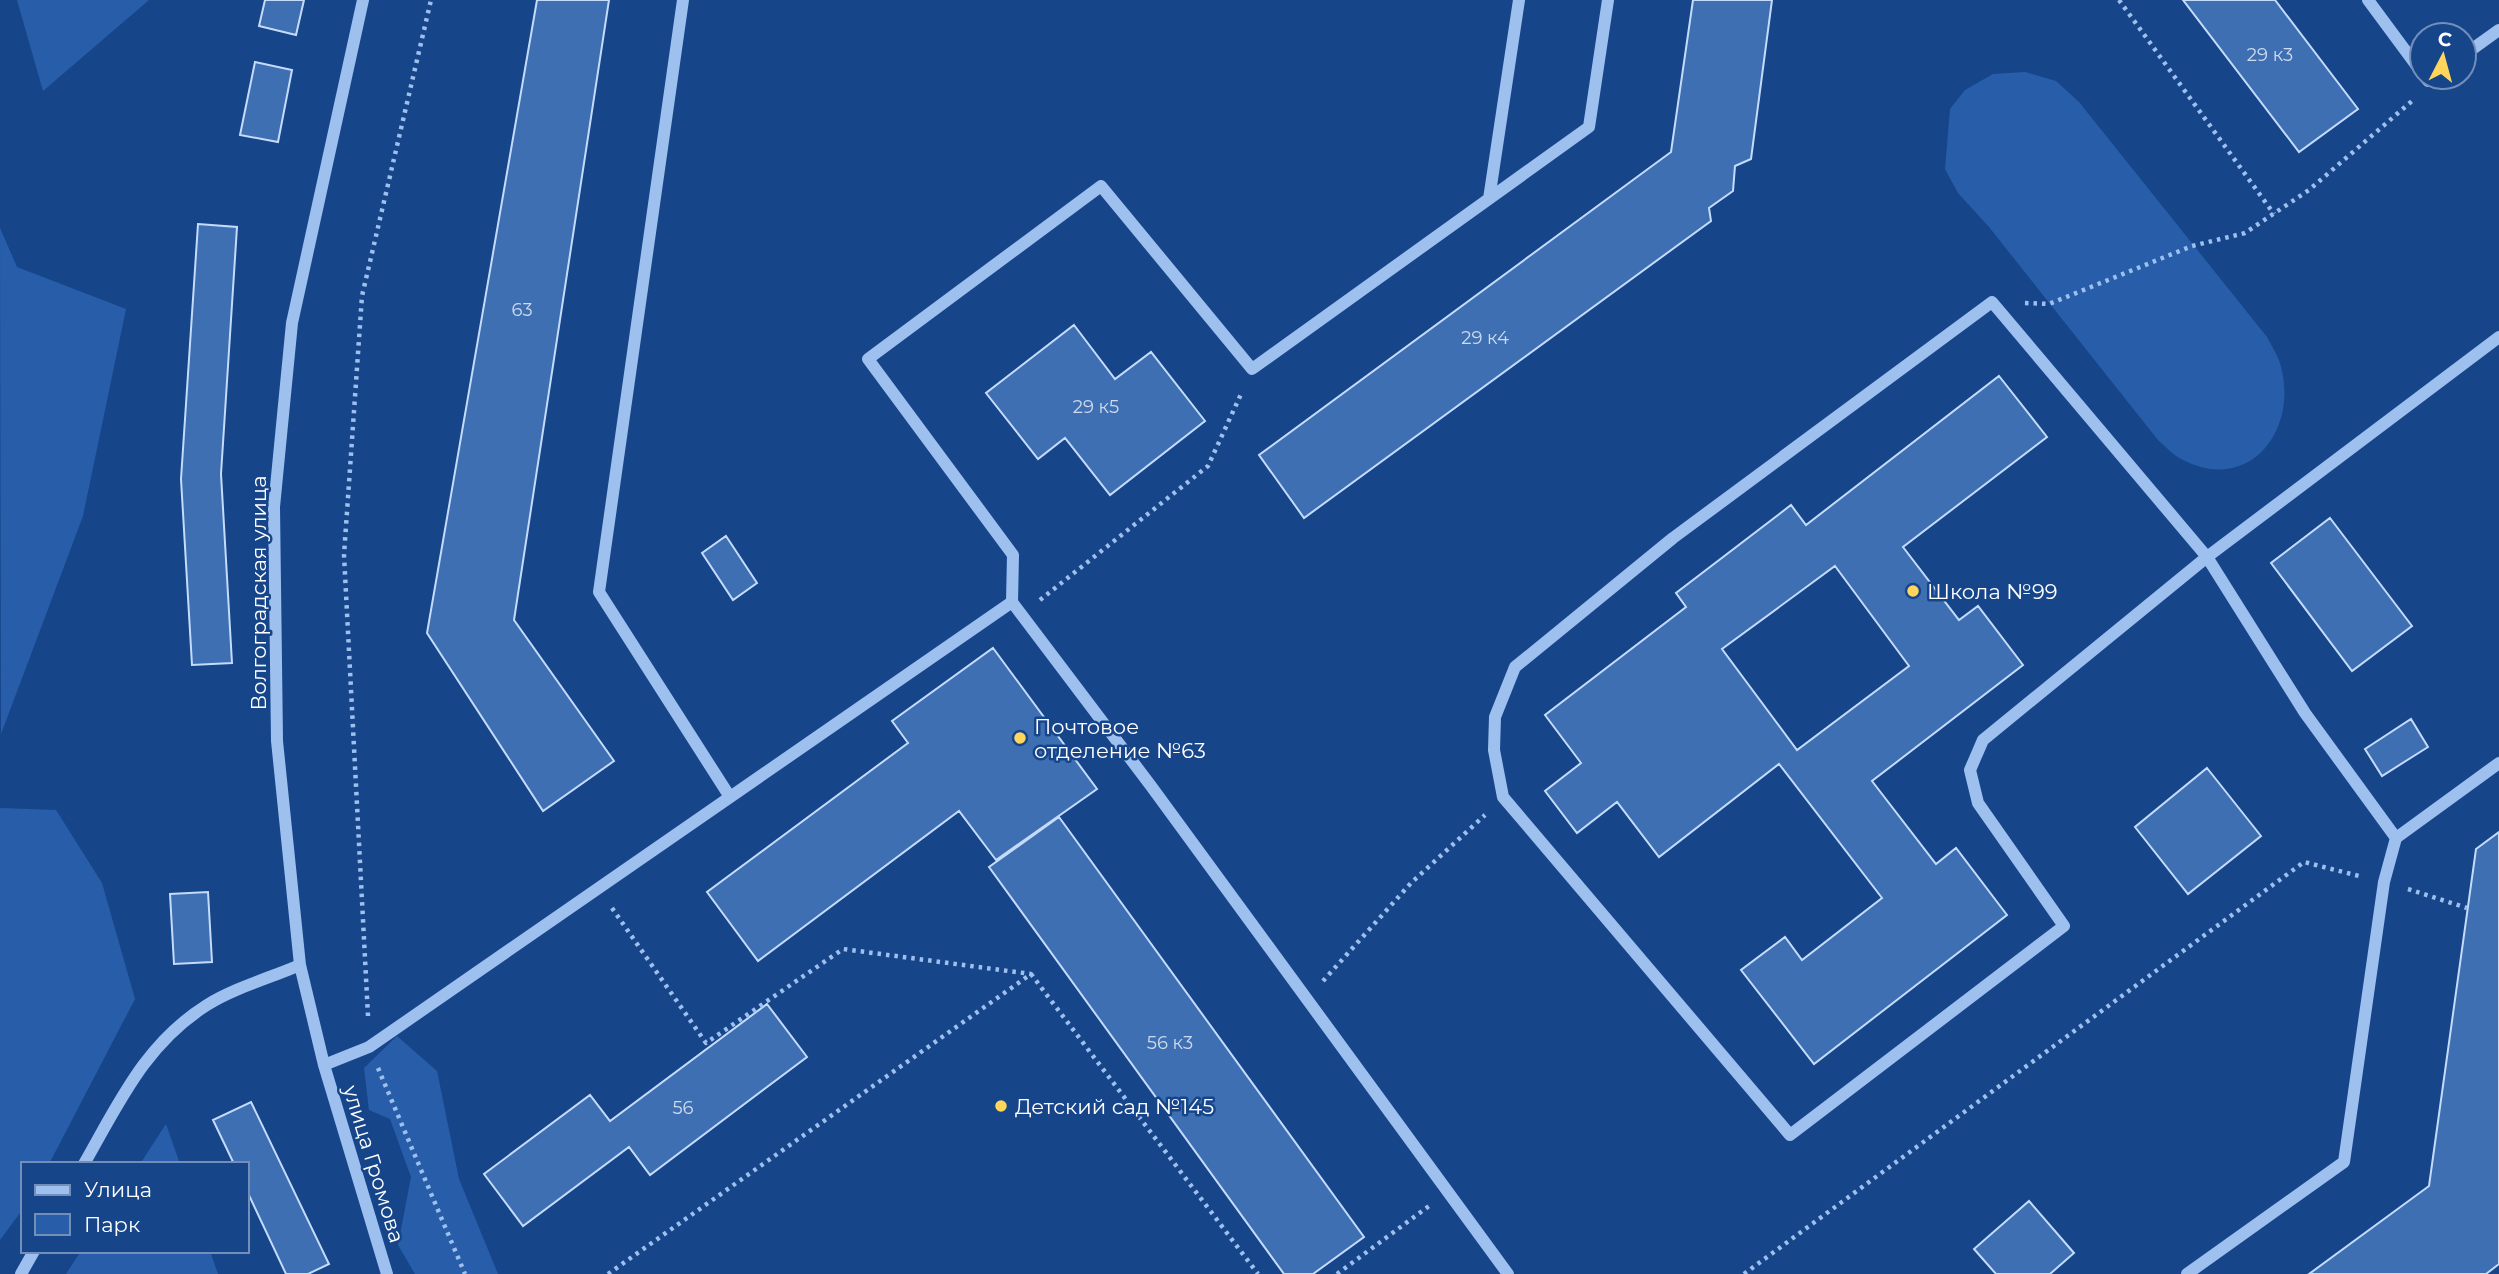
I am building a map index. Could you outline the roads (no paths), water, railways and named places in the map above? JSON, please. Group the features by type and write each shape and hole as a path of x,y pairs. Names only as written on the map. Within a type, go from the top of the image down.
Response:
{"street":[{"name":"Волгоградская улица","path":"324,1065 300,965 277,741 274,507 292,323 363,0"},
{"path":"683,0 599,592 730,797"},
{"path":"1489,199 1519,0"},
{"path":"1508,1274 1012,602 1013,555 868,359 1101,186 1252,369 1588,127 1608,0"},
{"path":"2368,0 2408,52"},
{"path":"2478,45 2499,30"},
{"path":"2396,838 2305,713 2207,557 1992,302 1673,538 1515,667 1495,717 1494,750 1503,797 1790,1135 2064,926 1978,803 1970,770 1983,740 2207,557 2499,337"},
{"path":"324,1065 369,1047 1012,602"},
{"path":"2187,1274 2344,1162 2384,882 2396,838 2499,763"},
{"path":"85,1162 144,1060 173,1030 209,1004 300,965"},
{"name":"улица Громова","path":"324,1065 387,1274"},
{"path":"21,1274 33,1253"}],"place":[{"name":"Школа №99","path":"1913,591"},
{"name":"Почтовое отделение №63","path":"1020,738"},
{"name":"Детский сад №145","path":"1001,1106"}]}
